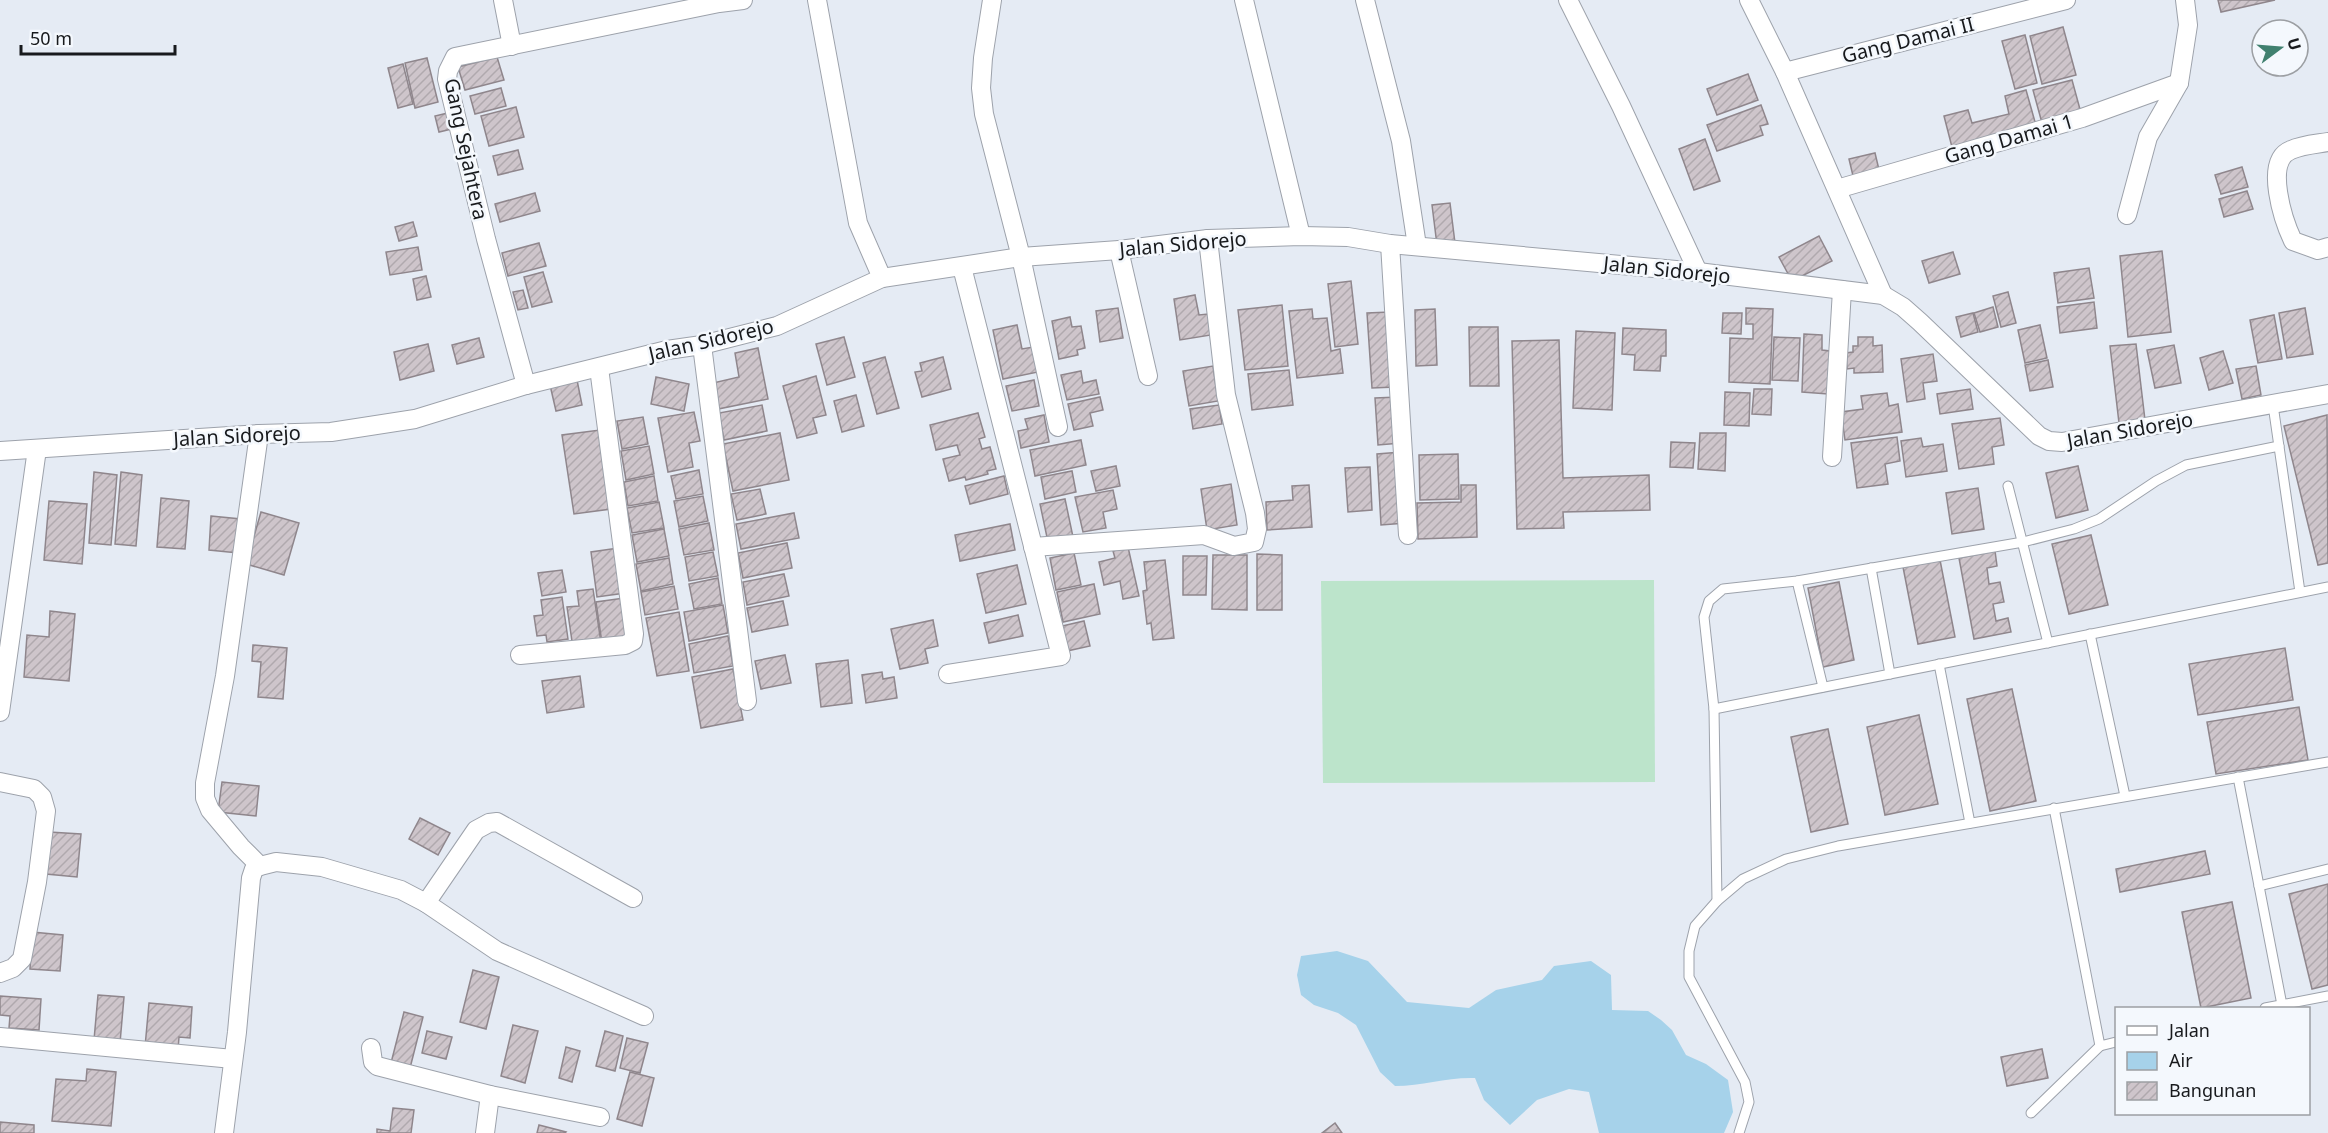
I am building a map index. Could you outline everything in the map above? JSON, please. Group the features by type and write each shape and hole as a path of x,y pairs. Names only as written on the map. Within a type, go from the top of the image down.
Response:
{"street":[{"path":"503,0 512,46"},
{"name":"Gang Sejahtera","path":"526,385 486,239 447,80 448,71 456,57 743,0"},
{"path":"817,0 858,223 882,278"},
{"path":"992,0 981,88 990,143 1020,256 1058,427"},
{"path":"1244,0 1301,236"},
{"path":"1365,0 1401,141 1417,246"},
{"path":"1568,0 1621,106 1698,272"},
{"path":"1749,0 1785,72 1883,295"},
{"name":"Gang Damai II","path":"1785,72 2066,0"},
{"path":"2127,215 2148,137 2179,83 2188,25 2185,0"},
{"name":"Gang Damai 1","path":"1837,189 2082,118 2179,83"},
{"path":"2328,142 2290,150 2281,157 2276,175 2286,226 2293,241 2318,249 2328,247"},
{"name":"Jalan Sidorejo","path":"0,451 259,434 331,432 415,419 526,385 667,350 702,345 777,326 882,278 1020,256 1119,250 1208,239 1301,236 1348,237 1390,244 1698,272 1883,295 1912,314 2039,436 2049,441 2062,442 2328,394"},
{"path":"1033,547 1204,535 1234,546 1254,542 1257,529 1255,513 1226,395 1208,239"},
{"path":"1390,244 1408,535"},
{"path":"1119,250 1148,376"},
{"path":"948,674 1061,656 962,267"},
{"path":"1832,457 1842,290"},
{"path":"702,345 747,700"},
{"path":"520,655 625,645 633,641 634,633 599,368"},
{"path":"259,434 225,676 205,798 216,819 260,866"},
{"path":"0,712 37,449"},
{"path":"0,782 34,789 42,797 46,811 37,882 22,959 13,968 0,973"},
{"path":"426,903 476,830 489,823 497,822 633,898"},
{"path":"224,1133 251,878 254,869 260,866 276,862 322,867 401,890 426,903 497,951 644,1016"},
{"path":"0,1037 233,1059"},
{"path":"371,1048 373,1062 377,1066 490,1095 600,1117"},
{"path":"485,1133 490,1095"}],"lane":[{"path":"2273,405 2300,592"},
{"path":"1717,902 1714,709 1704,616 1709,601 1723,589 1797,581 2023,542 2074,529 2099,519 2156,481 2186,465 2279,446"},
{"path":"2008,486 2048,642"},
{"path":"1871,568 1890,674"},
{"path":"1797,581 1823,687"},
{"path":"1714,709 2328,587"},
{"path":"2090,634 2125,796"},
{"path":"1939,664 1970,823"},
{"path":"1739,1133 1749,1102 1745,1082 1689,978 1689,951 1695,926 1743,879 1786,859 1838,846 2328,762"},
{"path":"2238,777 2282,1005"},
{"path":"2054,808 2100,1046"},
{"path":"2259,886 2328,869"},
{"path":"2271,1007 2328,996"},
{"path":"2031,1113 2100,1046 2115,1042"}],"green space":[{"path":"1654,580 1655,782 1323,783 1321,581"}],"water":[{"path":"1337,951 1368,961 1407,1002 1469,1008 1496,990 1542,980 1554,966 1591,961 1611,975 1612,1010 1648,1011 1672,1030 1686,1055 1706,1064 1728,1080 1733,1112 1724,1133 1599,1133 1589,1092 1569,1089 1537,1100 1510,1125 1484,1100 1475,1078 1395,1086 1380,1072 1356,1025 1338,1013 1314,1005 1301,995 1297,975 1301,956"}],"building":[{"path":"2218,0 2275,0 2221,12"},
{"path":"2063,27 2076,75 2042,84 2030,36"},
{"path":"2025,35 2037,83 2015,89 2002,41"},
{"path":"497,57 504,80 465,90 458,67"},
{"path":"427,58 438,102 415,108 405,63"},
{"path":"403,64 413,104 398,108 388,68"},
{"path":"1748,74 1758,100 1717,115 1707,89"},
{"path":"2072,80 2081,113 2042,123 2033,90"},
{"path":"501,88 506,106 475,114 470,96"},
{"path":"2026,90 2037,129 1953,151 1944,116 1968,110 1972,123 2009,114 2005,96"},
{"path":"1761,105 1768,124 1760,126 1763,135 1717,151 1707,125"},
{"path":"516,107 524,137 489,146 481,116"},
{"path":"452,112 456,128 439,132 435,116"},
{"path":"1705,139 1720,181 1694,190 1679,149"},
{"path":"518,150 523,169 498,175 493,156"},
{"path":"1875,153 1880,174 1854,180 1849,159"},
{"path":"2242,167 2248,187 2221,194 2215,175"},
{"path":"2247,191 2253,209 2224,217 2219,199"},
{"path":"535,193 540,211 500,222 495,204"},
{"path":"1450,203 1455,243 1437,245 1432,205"},
{"path":"413,222 417,236 399,241 395,227"},
{"path":"1819,236 1832,261 1792,281 1779,257"},
{"path":"539,243 546,266 508,276 502,253"},
{"path":"418,247 422,270 390,275 386,252"},
{"path":"2162,251 2171,332 2128,337 2120,256"},
{"path":"1953,252 1960,274 1929,283 1922,261"},
{"path":"2089,268 2094,298 2058,303 2054,273"},
{"path":"543,272 552,302 532,307 524,277"},
{"path":"426,276 431,297 417,300 413,279"},
{"path":"1351,281 1358,344 1335,347 1328,284"},
{"path":"523,290 528,308 518,310 513,292"},
{"path":"2008,292 2016,323 2001,327 1993,296"},
{"path":"1195,295 1199,315 1208,314 1211,335 1180,340 1174,299"},
{"path":"2094,302 2097,328 2060,333 2057,307"},
{"path":"1282,305 1288,366 1245,370 1238,310"},
{"path":"1993,307 1998,327 1980,332 1974,313"},
{"path":"1118,308 1123,338 1100,342 1096,311"},
{"path":"1746,308 1773,309 1770,384 1729,382 1730,338 1753,339 1753,324 1746,324"},
{"path":"2305,308 2313,354 2287,358 2279,313"},
{"path":"1312,309 1313,319 1327,318 1331,351 1340,349 1343,373 1297,378 1289,311"},
{"path":"1435,309 1437,365 1416,366 1415,310"},
{"path":"1390,312 1395,387 1372,388 1367,313"},
{"path":"1723,313 1742,313 1741,334 1722,333"},
{"path":"1973,313 1978,332 1961,337 1956,317"},
{"path":"2274,315 2282,359 2258,363 2250,320"},
{"path":"1070,317 1072,327 1081,326 1085,348 1077,350 1078,355 1059,359 1052,321"},
{"path":"1017,325 1022,349 1033,347 1038,372 1003,379 993,330"},
{"path":"2040,325 2047,358 2025,363 2018,330"},
{"path":"1469,327 1498,327 1499,386 1470,386"},
{"path":"1623,328 1666,330 1666,356 1661,356 1660,371 1634,370 1635,355 1622,354"},
{"path":"1576,331 1615,333 1612,410 1573,408"},
{"path":"1804,334 1822,335 1822,350 1830,351 1828,394 1802,392"},
{"path":"844,337 855,377 827,385 816,344"},
{"path":"1774,337 1800,338 1798,381 1772,380"},
{"path":"1858,337 1873,337 1873,346 1882,345 1883,372 1854,373 1854,368 1847,369 1846,353 1853,352 1853,346 1858,346"},
{"path":"479,338 484,357 457,364 452,345"},
{"path":"1559,340 1563,478 1649,475 1650,510 1563,512 1564,528 1517,529 1512,341"},
{"path":"428,344 434,371 400,380 394,352"},
{"path":"2136,344 2145,420 2119,423 2110,346"},
{"path":"2174,345 2181,383 2155,388 2147,350"},
{"path":"758,348 768,399 718,409 713,383 739,377 735,353"},
{"path":"2223,351 2233,383 2209,390 2200,358"},
{"path":"1933,354 1937,381 1923,383 1925,399 1907,402 1901,359"},
{"path":"885,357 899,408 877,414 863,363"},
{"path":"943,357 951,389 922,397 915,372 922,371 920,363"},
{"path":"2048,360 2053,387 2030,391 2025,365"},
{"path":"1213,366 1218,401 1189,406 1183,371"},
{"path":"2256,366 2261,395 2242,399 2236,369"},
{"path":"1289,370 1293,405 1252,410 1248,374"},
{"path":"1081,371 1083,383 1096,380 1099,394 1067,400 1061,375"},
{"path":"816,376 826,415 813,418 817,433 797,438 783,386"},
{"path":"656,377 689,384 684,411 651,404"},
{"path":"577,380 582,405 556,411 550,385"},
{"path":"1034,380 1039,406 1012,411 1006,386"},
{"path":"1754,389 1772,389 1771,415 1752,414"},
{"path":"1970,389 1973,409 1940,414 1937,394"},
{"path":"1725,392 1750,393 1749,426 1724,425"},
{"path":"1887,393 1889,406 1898,404 1902,432 1845,440 1841,412 1863,409 1861,396"},
{"path":"856,395 864,426 842,432 834,401"},
{"path":"1100,397 1103,410 1090,413 1093,426 1074,430 1068,404"},
{"path":"1398,397 1401,443 1378,445 1375,398"},
{"path":"762,405 767,431 724,440 719,413"},
{"path":"1219,405 1222,424 1193,429 1190,409"},
{"path":"694,412 700,441 689,443 693,467 668,472 658,418"},
{"path":"978,413 985,437 979,439 982,449 990,447 996,469 987,471 988,474 966,480 965,477 949,481 943,459 960,455 957,445 936,450 930,425"},
{"path":"1044,415 1049,442 1021,448 1018,431 1028,429 1025,419"},
{"path":"2327,415 2328,563 2318,565 2284,426"},
{"path":"643,417 648,444 622,449 617,421"},
{"path":"2000,418 2004,445 1992,447 1994,464 1959,469 1952,424"},
{"path":"600,430 611,509 574,514 562,435"},
{"path":"780,433 789,480 733,491 723,444"},
{"path":"1700,433 1726,433 1725,471 1698,469"},
{"path":"1897,437 1900,461 1885,464 1888,484 1857,488 1851,443"},
{"path":"1921,438 1923,447 1943,444 1947,471 1906,477 1901,441"},
{"path":"1081,440 1086,465 1035,476 1030,450"},
{"path":"1671,442 1695,443 1693,468 1670,467"},
{"path":"649,446 654,474 626,480 621,451"},
{"path":"1401,452 1406,523 1381,525 1377,454"},
{"path":"1458,454 1459,499 1420,500 1419,455"},
{"path":"1116,466 1120,486 1096,491 1091,471"},
{"path":"2078,466 2088,510 2056,518 2046,473"},
{"path":"1370,467 1372,510 1348,512 1345,468"},
{"path":"699,470 703,494 676,499 671,476"},
{"path":"1072,471 1076,492 1045,499 1041,477"},
{"path":"94,472 117,475 111,545 89,543"},
{"path":"121,472 142,475 136,546 115,544"},
{"path":"654,476 658,501 628,506 624,482"},
{"path":"1004,476 1008,494 970,504 965,486"},
{"path":"1231,484 1237,525 1207,530 1201,489"},
{"path":"1309,485 1312,527 1267,530 1266,502 1293,500 1292,486"},
{"path":"1461,485 1476,485 1477,537 1418,539 1417,503 1461,502"},
{"path":"1978,488 1984,529 1952,534 1946,493"},
{"path":"760,489 766,514 737,520 731,494"},
{"path":"1113,490 1117,509 1103,512 1106,528 1083,532 1075,497"},
{"path":"703,496 708,521 679,527 674,501"},
{"path":"161,498 189,501 185,549 157,547"},
{"path":"1065,499 1073,537 1048,542 1040,504"},
{"path":"49,501 87,504 82,564 44,560"},
{"path":"659,502 664,528 632,533 627,508"},
{"path":"261,512 299,523 284,575 246,564"},
{"path":"794,513 799,538 741,549 736,524"},
{"path":"211,516 241,519 238,553 209,550"},
{"path":"709,523 714,550 684,555 679,529"},
{"path":"1010,524 1015,550 960,561 955,535"},
{"path":"664,529 669,556 637,562 632,535"},
{"path":"2091,535 2108,605 2069,614 2052,544"},
{"path":"787,543 792,568 743,578 738,553"},
{"path":"1128,547 1139,596 1123,599 1120,581 1104,585 1099,562 1115,558 1113,551"},
{"path":"618,548 625,593 597,597 591,552"},
{"path":"1995,551 1997,566 1987,568 1989,584 2000,582 2004,602 1993,604 1996,621 2008,618 2011,632 1974,639 1959,558"},
{"path":"713,552 718,576 689,581 685,557"},
{"path":"1074,553 1081,585 1056,590 1050,558"},
{"path":"1257,554 1282,555 1282,610 1257,610"},
{"path":"1213,555 1247,555 1247,610 1212,609"},
{"path":"1183,556 1207,556 1206,595 1183,595"},
{"path":"669,558 673,584 641,591 636,564"},
{"path":"1165,560 1174,638 1153,640 1151,623 1147,624 1143,591 1147,590 1144,562"},
{"path":"1940,560 1955,637 1918,644 1903,567"},
{"path":"1017,565 1026,604 986,613 977,574"},
{"path":"562,570 566,592 542,596 538,573"},
{"path":"784,574 789,596 747,605 743,582"},
{"path":"718,578 722,604 694,609 689,584"},
{"path":"1839,582 1854,660 1823,667 1808,588"},
{"path":"1094,584 1100,614 1063,622 1057,592"},
{"path":"674,586 678,609 645,615 641,592"},
{"path":"593,589 601,643 573,648 567,607 579,606 577,591"},
{"path":"562,597 568,639 547,642 546,635 537,636 534,616 543,615 541,600"},
{"path":"624,598 630,639 602,643 596,602"},
{"path":"783,601 788,625 752,632 747,608"},
{"path":"723,605 728,633 689,641 684,612"},
{"path":"50,611 75,614 69,681 24,677 27,635 49,637"},
{"path":"679,612 689,671 657,676 646,618"},
{"path":"1018,615 1023,636 989,643 984,623"},
{"path":"933,620 938,646 925,649 928,663 900,669 891,629"},
{"path":"1084,621 1090,646 1067,651 1062,626"},
{"path":"728,636 733,666 694,673 689,644"},
{"path":"253,645 287,648 283,699 258,697 261,662 252,661"},
{"path":"2285,648 2293,700 2198,715 2189,664"},
{"path":"785,655 791,683 761,689 755,661"},
{"path":"848,660 852,703 821,707 816,664"},
{"path":"733,669 743,720 701,728 692,677"},
{"path":"882,672 883,679 894,677 897,698 866,703 862,675"},
{"path":"580,676 584,707 547,713 542,681"},
{"path":"2012,689 2036,801 1990,811 1967,699"},
{"path":"2299,707 2308,760 2216,774 2207,722"},
{"path":"1919,715 1938,804 1885,815 1867,727"},
{"path":"1828,729 1848,824 1811,832 1791,737"},
{"path":"222,782 259,786 256,816 218,812"},
{"path":"420,818 450,833 438,855 409,839"},
{"path":"49,832 81,834 77,877 46,874"},
{"path":"2205,851 2210,874 2120,892 2116,869"},
{"path":"2328,884 2328,985 2312,989 2289,894"},
{"path":"2232,902 2251,998 2201,1007 2182,912"},
{"path":"32,932 63,935 60,971 30,969"},
{"path":"473,970 499,977 486,1029 460,1022"},
{"path":"98,995 124,997 120,1043 94,1040"},
{"path":"0,996 41,999 39,1030 9,1028 10,1016 0,1015"},
{"path":"149,1003 192,1007 190,1038 179,1037 178,1050 145,1047"},
{"path":"404,1012 423,1017 410,1068 391,1063"},
{"path":"513,1025 538,1031 525,1083 501,1076"},
{"path":"427,1031 452,1037 446,1059 422,1053"},
{"path":"605,1031 623,1036 615,1071 596,1066"},
{"path":"627,1038 648,1043 640,1073 620,1068"},
{"path":"566,1047 580,1051 572,1082 559,1078"},
{"path":"2042,1049 2048,1078 2007,1086 2001,1057"},
{"path":"87,1069 116,1072 111,1126 52,1121 56,1079 86,1081"},
{"path":"630,1072 654,1078 642,1126 617,1119"},
{"path":"393,1108 414,1110 411,1133 377,1133 377,1129 390,1131"},
{"path":"0,1122 34,1125 34,1133 0,1133"},
{"path":"1335,1123 1342,1133 1322,1133"},
{"path":"539,1125 566,1132 537,1133"}]}
